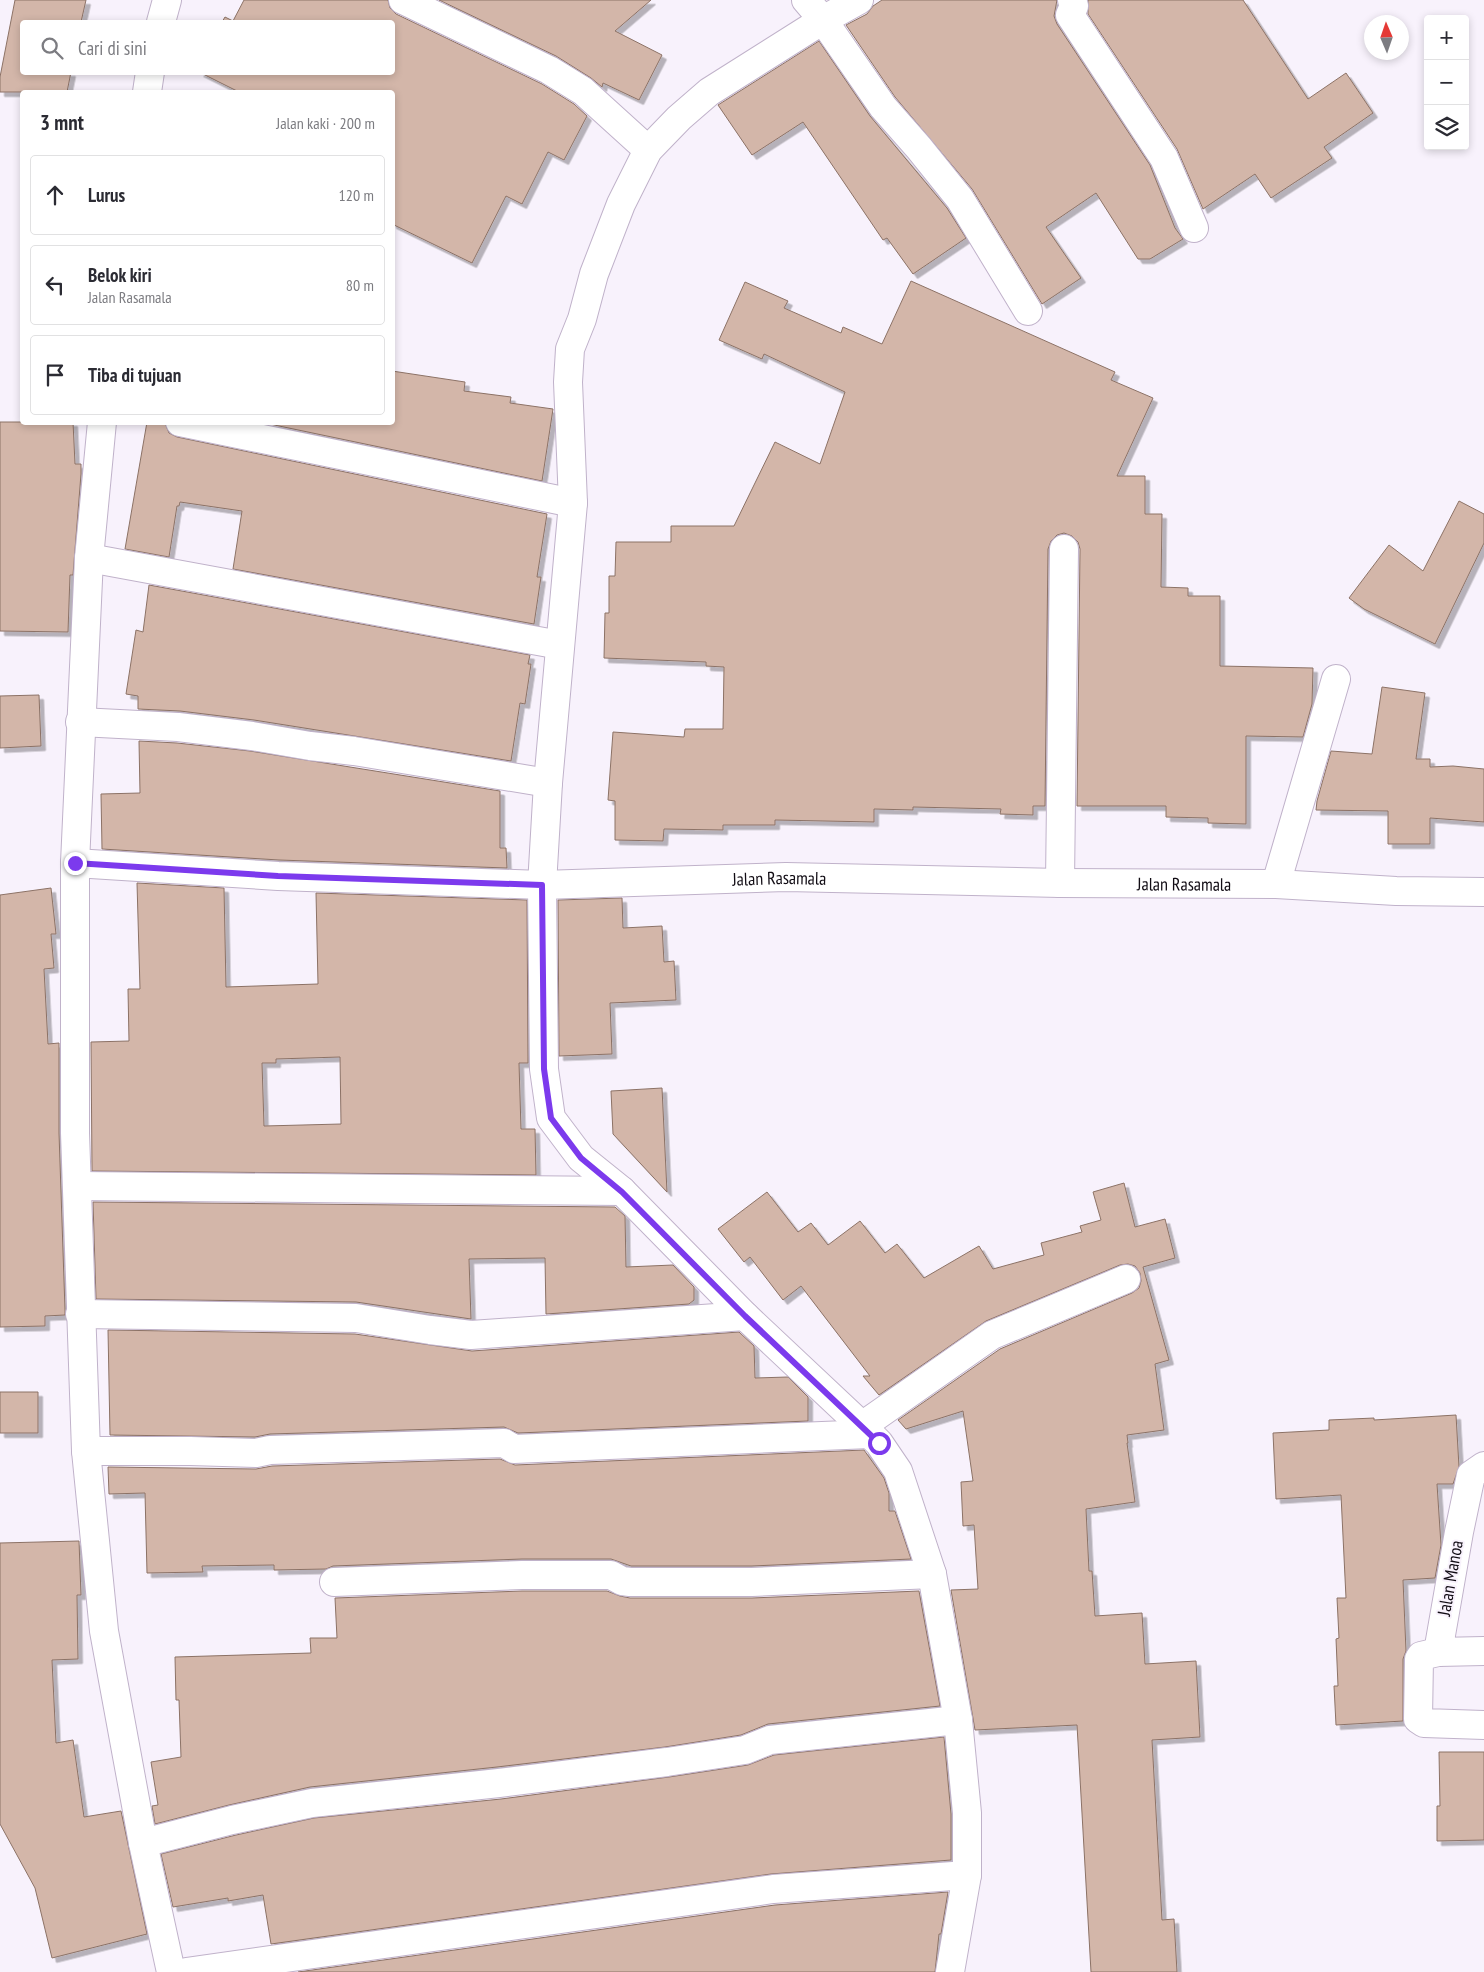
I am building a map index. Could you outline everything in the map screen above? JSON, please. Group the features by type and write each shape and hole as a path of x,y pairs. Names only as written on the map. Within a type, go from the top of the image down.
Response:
{"street":[{"path":"162,20 167,0"},
{"path":"403,0 549,70 583,91 648,150"},
{"path":"859,0 815,10 709,92 679,118 648,150 621,204 594,274 582,319 570,350 568,382 573,503 548,783 542,885 544,1069 551,1118 581,1158 622,1192 745,1316 866,1430 879,1443 898,1471 932,1574 958,1720 967,1813 967,1875 950,1972"},
{"path":"1072,0 1074,6 1070,15 1164,158 1194,228"},
{"path":"815,10 883,107 960,199 1028,311"},
{"path":"147,90 150,75"},
{"path":"102,425 89,558 75,863 75,1133 86,1451 104,1632 143,1843 171,1972"},
{"path":"195,425 573,503"},
{"path":"1060,883 1064,549"},
{"path":"89,558 560,645"},
{"path":"1276,884 1336,679"},
{"path":"80,722 178,727 252,736 548,783"},
{"name":"Jalan Rasamala","path":"75,863 278,876 542,885 786,878 1060,883 1276,884 1396,891 1484,892"},
{"path":"77,1186 622,1192"},
{"path":"86,1451 256,1453 270,1450 504,1443 514,1449 866,1430 992,1335 1126,1279"},
{"path":"80,1314 356,1318 470,1335 745,1316"},
{"name":"Jalan Manoa","path":"1438,1652 1471,1475 1484,1466"},
{"path":"334,1582 522,1575 611,1575 622,1581 630,1582 752,1582 932,1574"},
{"path":"1484,1651 1438,1652 1420,1656 1418,1718 1424,1723 1432,1724 1484,1725"},
{"path":"143,1843 232,1820 312,1803 499,1783 667,1762 745,1750 770,1740 958,1720"},
{"path":"186,1972 773,1889 967,1875"}],"building":[{"path":"15,0 86,0 81,20 20,20 20,75 70,75 67,90 0,92 0,77"},
{"path":"244,0 388,0 390,8 396,14 542,84 574,104 587,116 564,160 548,152 522,204 506,196 472,263 395,225 395,90 235,90 205,75 395,75 395,20 234,20"},
{"path":"439,0 651,0 615,31 662,55 639,100 603,83 602,87 556,56"},
{"path":"882,0 1057,0 1054,16 1057,24 1150,165 1175,228 1183,239 1150,259 1138,259 1096,193 1046,227 1081,278 1042,304 972,189 895,97 846,25 867,14 873,6"},
{"path":"1088,0 1243,0 1308,99 1346,73 1373,113 1324,147 1332,158 1271,198 1255,174 1203,209 1177,149 1088,14"},
{"path":"819,41 870,116 947,208 966,238 913,274 887,238 883,240 803,122 752,155 718,105"},
{"path":"911,281 1115,372 1111,380 1153,398 1117,476 1145,476 1145,514 1162,514 1161,587 1188,588 1188,596 1220,596 1220,666 1313,668 1312,704 1303,737 1246,736 1246,824 1208,823 1208,818 1166,817 1166,806 1077,806 1080,549 1078,542 1072,536 1064,533 1057,535 1051,541 1048,549 1045,806 1033,806 1033,815 1000,814 1001,809 913,807 913,810 874,809 874,822 775,820 775,825 723,825 723,830 664,829 663,841 615,840 615,801 608,800 613,732 684,737 685,729 723,729 724,667 706,666 706,662 604,658 605,613 609,613 609,576 615,576 616,542 671,542 671,526 734,526 775,442 820,464 845,392 764,354 762,359 719,340 745,282 788,301 784,308 841,333 843,327 882,344"},
{"path":"395,371 465,382 464,391 511,397 510,403 553,409 542,481 274,425 395,425"},
{"path":"0,422 20,422 20,425 73,425 75,464 81,464 81,474 73,575 70,575 68,632 0,631"},
{"path":"146,425 166,425 169,433 177,437 547,514 537,577 541,577 534,624 233,569 242,511 180,502 179,506 177,506 169,557 125,549"},
{"path":"1459,501 1484,514 1484,543 1435,644 1364,609 1349,598 1389,545 1423,571"},
{"path":"149,585 530,655 528,664 531,664 525,704 520,703 511,761 254,720 180,711 138,709 138,696 126,694 136,630 143,632"},
{"path":"1382,687 1425,693 1416,759 1430,759 1430,767 1453,766 1484,769 1484,822 1430,818 1430,844 1388,844 1388,811 1316,810 1331,751 1372,754"},
{"path":"39,695 41,746 0,748 0,696"},
{"path":"139,741 250,751 500,791 500,848 506,848 507,868 279,860 102,849 101,794 140,793"},
{"path":"137,883 224,888 226,987 318,984 316,893 527,900 528,1063 519,1063 521,1129 535,1129 536,1175 92,1171 91,1042 129,1041 128,989 140,989","holes":["340,1057 341,1124 264,1126 262,1063 276,1063 276,1059"]},
{"path":"51,888 56,934 51,934 54,968 44,969 48,1044 59,1043 59,1133 65,1315 45,1316 45,1326 0,1327 0,895"},
{"path":"622,898 623,928 662,926 664,962 674,961 676,1000 610,1003 612,1054 559,1056 558,900"},
{"path":"662,1088 667,1192 613,1134 611,1091"},
{"path":"1124,1183 1135,1227 1165,1219 1175,1258 1143,1267 1169,1360 1155,1364 1164,1430 1127,1435 1135,1502 1086,1509 1089,1571 1092,1571 1095,1616 1142,1613 1145,1664 1196,1661 1200,1737 1152,1740 1162,1920 1174,1919 1177,1972 1091,1972 1077,1725 975,1730 951,1590 978,1589 974,1525 963,1526 961,1482 973,1481 963,1411 906,1429 898,1420 1000,1349 1132,1293 1139,1288 1141,1281 1140,1273 1135,1266 1128,1264 1120,1265 986,1321 879,1395 863,1376 870,1376 801,1286 783,1300 750,1257 744,1262 718,1229 767,1192 798,1232 811,1223 828,1245 860,1221 885,1253 897,1244 924,1278 979,1246 993,1269 1044,1255 1041,1243 1082,1232 1080,1226 1101,1220 1093,1192"},
{"path":"93,1202 615,1207 625,1216 626,1267 673,1265 694,1287 694,1300 689,1304 546,1314 545,1258 469,1259 471,1319 356,1302 96,1299"},
{"path":"108,1330 355,1334 472,1351 739,1332 754,1346 755,1378 788,1377 808,1397 808,1421 518,1433 504,1427 270,1434 255,1437 110,1435"},
{"path":"0,1392 38,1392 38,1433 0,1433"},
{"path":"1456,1415 1459,1467 1453,1484 1437,1484 1441,1545 1435,1578 1403,1580 1406,1651 1403,1659 1403,1721 1336,1725 1334,1686 1338,1686 1336,1639 1339,1638 1337,1598 1346,1598 1341,1495 1276,1499 1273,1433 1329,1430 1329,1420 1374,1418 1374,1420"},
{"path":"864,1450 884,1478 889,1493 889,1511 895,1511 911,1559 752,1566 631,1566 611,1559 522,1559 333,1566 326,1569 274,1570 274,1565 202,1566 203,1572 147,1573 145,1493 109,1494 108,1467 256,1469 272,1466 500,1459 515,1465"},
{"path":"79,1541 81,1595 77,1595 78,1659 52,1660 56,1743 73,1740 84,1817 121,1811 147,1934 52,1958 35,1888 0,1824 0,1543"},
{"path":"522,1591 607,1591 630,1598 752,1598 919,1591 940,1706 768,1724 741,1735 665,1747 310,1787 155,1824 152,1806 158,1805 151,1762 181,1757 179,1700 176,1700 175,1657 311,1653 310,1638 337,1638 335,1598"},
{"path":"944,1737 951,1814 951,1860 771,1874 271,1944 263,1895 228,1901 228,1898 173,1907 161,1854 314,1818 501,1799 748,1765 774,1755"},
{"path":"1439,1752 1484,1752 1484,1840 1437,1841 1437,1806 1440,1806"},
{"path":"948,1892 941,1934 939,1934 935,1972 298,1972 775,1905"}],"route":[{"path":"75,863 278,876 542,885 544,1069 551,1118 581,1158 622,1192 745,1316 879,1443"}]}
